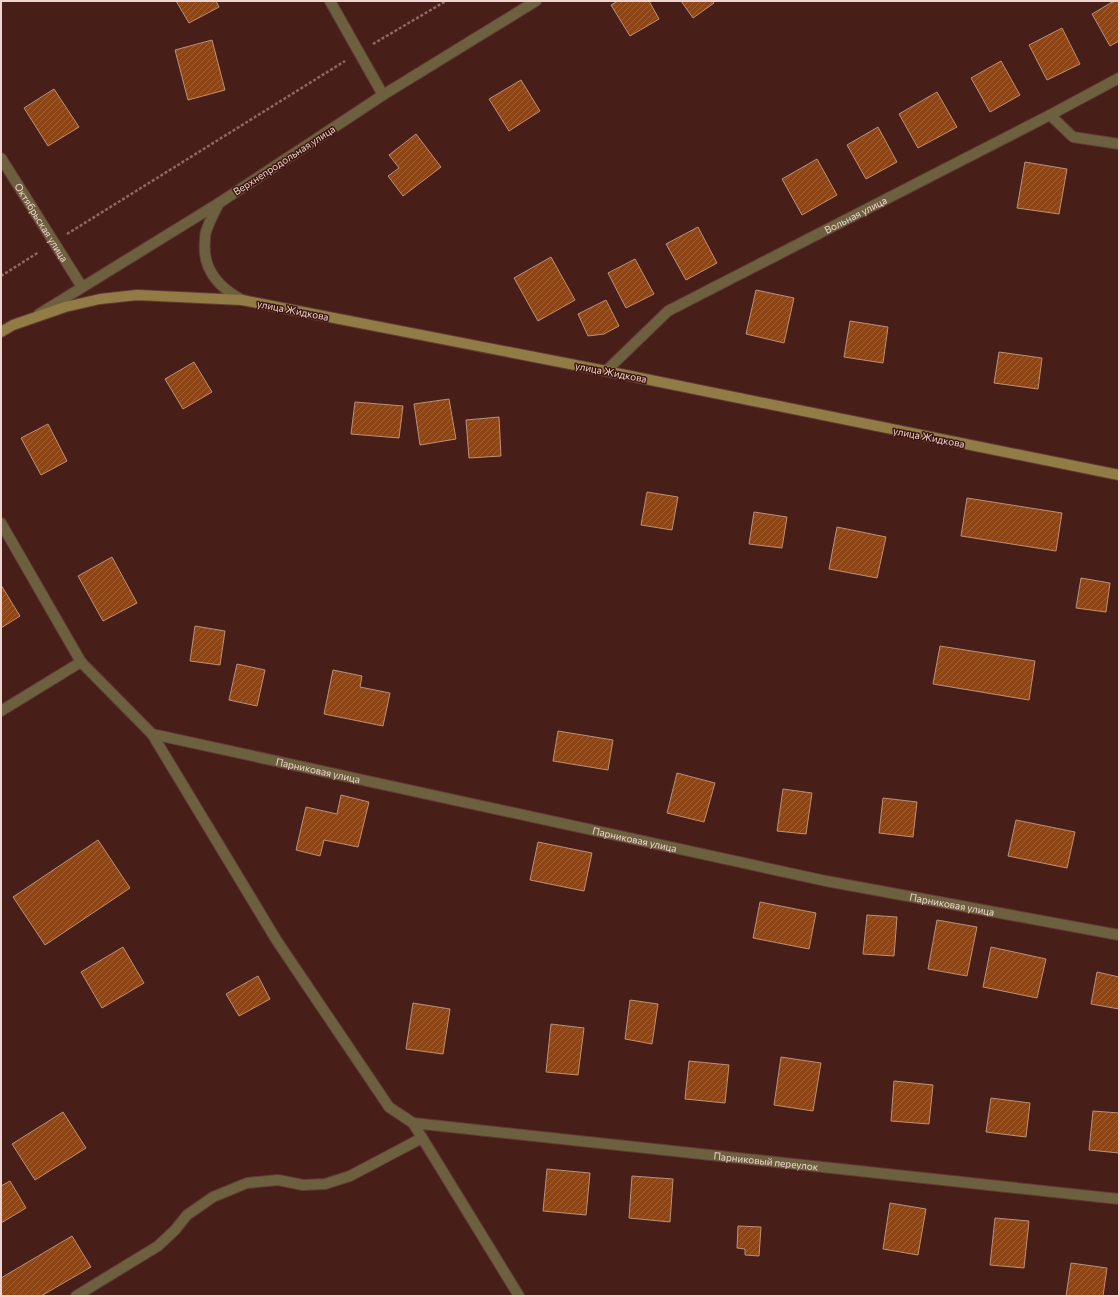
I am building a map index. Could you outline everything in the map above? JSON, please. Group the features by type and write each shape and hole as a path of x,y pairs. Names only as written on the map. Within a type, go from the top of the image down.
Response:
{"main road":[{"name":"улица Жидкова","path":"100,299 137,295 242,300 606,371 1119,475"},
{"name":"Верхнепродольная улица","path":"1,332 13,325 65,307 100,299"}],"street":[{"path":"330,1 383,95"},
{"name":"Верхнепродольная улица","path":"32,318 219,203 383,95 536,1"},
{"name":"Вольная улица","path":"606,371 668,311 1050,115 1119,78"},
{"path":"1050,115 1072,137 1119,144"},
{"name":"Октябрьская улица","path":"1,158 82,287"},
{"path":"219,203 206,229 204,251 209,270 220,286 242,300"},
{"path":"1,523 81,662 152,734 277,941 389,1107 413,1122 519,1296"},
{"path":"1,711 81,662"},
{"name":"Парниковая улица","path":"152,734 826,881 1119,935"},
{"name":"Парниковый переулок","path":"413,1122 1119,1199"},
{"path":"76,1296 158,1246 175,1230 187,1215 213,1196 247,1183 278,1180 303,1185 325,1184 350,1176 422,1138"}],"path":[{"path":"1,276 359,52 446,1"}],"building":[{"path":"176,1 216,1 219,7 189,23"},
{"path":"618,1 649,1 659,19 630,36 611,5"},
{"path":"681,1 713,1 714,3 693,18"},
{"path":"1114,1 1119,1 1119,41 1110,46 1092,14"},
{"path":"1062,28 1080,64 1047,80 1029,45"},
{"path":"212,40 225,90 188,100 175,50"},
{"path":"1001,61 1020,95 990,112 971,78"},
{"path":"521,80 540,111 509,131 489,99"},
{"path":"54,89 79,127 48,146 24,108"},
{"path":"937,92 957,127 918,148 899,114"},
{"path":"878,127 897,162 866,179 847,145"},
{"path":"416,134 441,167 403,196 388,176 399,168 389,155"},
{"path":"817,159 837,195 802,215 782,179"},
{"path":"1025,162 1067,169 1059,214 1017,208"},
{"path":"698,227 717,263 686,280 666,244"},
{"path":"551,257 575,300 538,321 514,278"},
{"path":"635,259 654,294 626,308 608,273"},
{"path":"756,290 794,298 784,343 746,334"},
{"path":"606,300 619,326 604,334 588,336 578,314"},
{"path":"850,321 888,327 883,363 844,357"},
{"path":"999,352 1042,358 1038,389 994,383"},
{"path":"194,362 212,392 183,409 165,379"},
{"path":"449,399 456,439 420,445 414,404"},
{"path":"355,402 403,406 399,438 351,434"},
{"path":"499,417 501,456 469,458 466,420"},
{"path":"48,424 67,461 41,475 21,438"},
{"path":"647,492 678,497 672,530 641,525"},
{"path":"967,498 1062,513 1056,551 961,536"},
{"path":"754,512 787,517 782,548 749,544"},
{"path":"837,527 886,537 877,578 829,569"},
{"path":"112,557 137,603 103,621 78,576"},
{"path":"1081,578 1110,583 1106,612 1076,608"},
{"path":"1,585 20,616 1,628"},
{"path":"195,626 225,631 220,665 190,661"},
{"path":"940,646 1035,661 1029,700 933,684"},
{"path":"237,664 265,670 257,706 229,700"},
{"path":"333,670 362,676 360,687 390,693 383,726 324,714"},
{"path":"558,731 613,740 608,770 553,761"},
{"path":"677,773 715,783 704,822 667,813"},
{"path":"783,789 812,793 806,834 777,831"},
{"path":"341,795 369,802 358,847 324,840 320,856 296,850 306,807 337,814"},
{"path":"883,798 917,802 913,837 879,833"},
{"path":"1016,820 1075,832 1067,868 1008,856"},
{"path":"98,840 130,888 45,945 13,897"},
{"path":"538,842 592,853 584,891 530,880"},
{"path":"760,902 816,913 809,949 753,938"},
{"path":"867,915 897,917 894,956 863,954"},
{"path":"937,920 977,927 967,976 928,969"},
{"path":"123,947 144,983 102,1008 81,972"},
{"path":"991,947 1046,959 1037,998 983,987"},
{"path":"1097,972 1119,977 1119,1009 1091,1004"},
{"path":"258,976 270,999 239,1016 226,994"},
{"path":"630,1000 658,1004 652,1044 625,1039"},
{"path":"413,1003 450,1009 443,1054 406,1049"},
{"path":"551,1024 584,1028 578,1075 546,1072"},
{"path":"781,1057 821,1063 813,1111 774,1105"},
{"path":"689,1061 729,1065 725,1103 685,1099"},
{"path":"894,1081 933,1085 929,1124 891,1121"},
{"path":"991,1098 1030,1103 1026,1137 986,1132"},
{"path":"1093,1111 1119,1113 1119,1153 1089,1150"},
{"path":"63,1112 86,1148 35,1180 12,1144"},
{"path":"547,1169 590,1173 586,1215 543,1211"},
{"path":"632,1176 673,1179 670,1222 629,1218"},
{"path":"10,1181 26,1208 1,1223 1,1186"},
{"path":"890,1203 926,1209 918,1255 883,1249"},
{"path":"995,1218 1029,1221 1024,1268 990,1265"},
{"path":"738,1226 761,1227 759,1256 745,1255 745,1249 737,1248"},
{"path":"72,1236 91,1267 41,1296 1,1296 1,1278"},
{"path":"1071,1263 1107,1268 1103,1296 1066,1296"}]}
